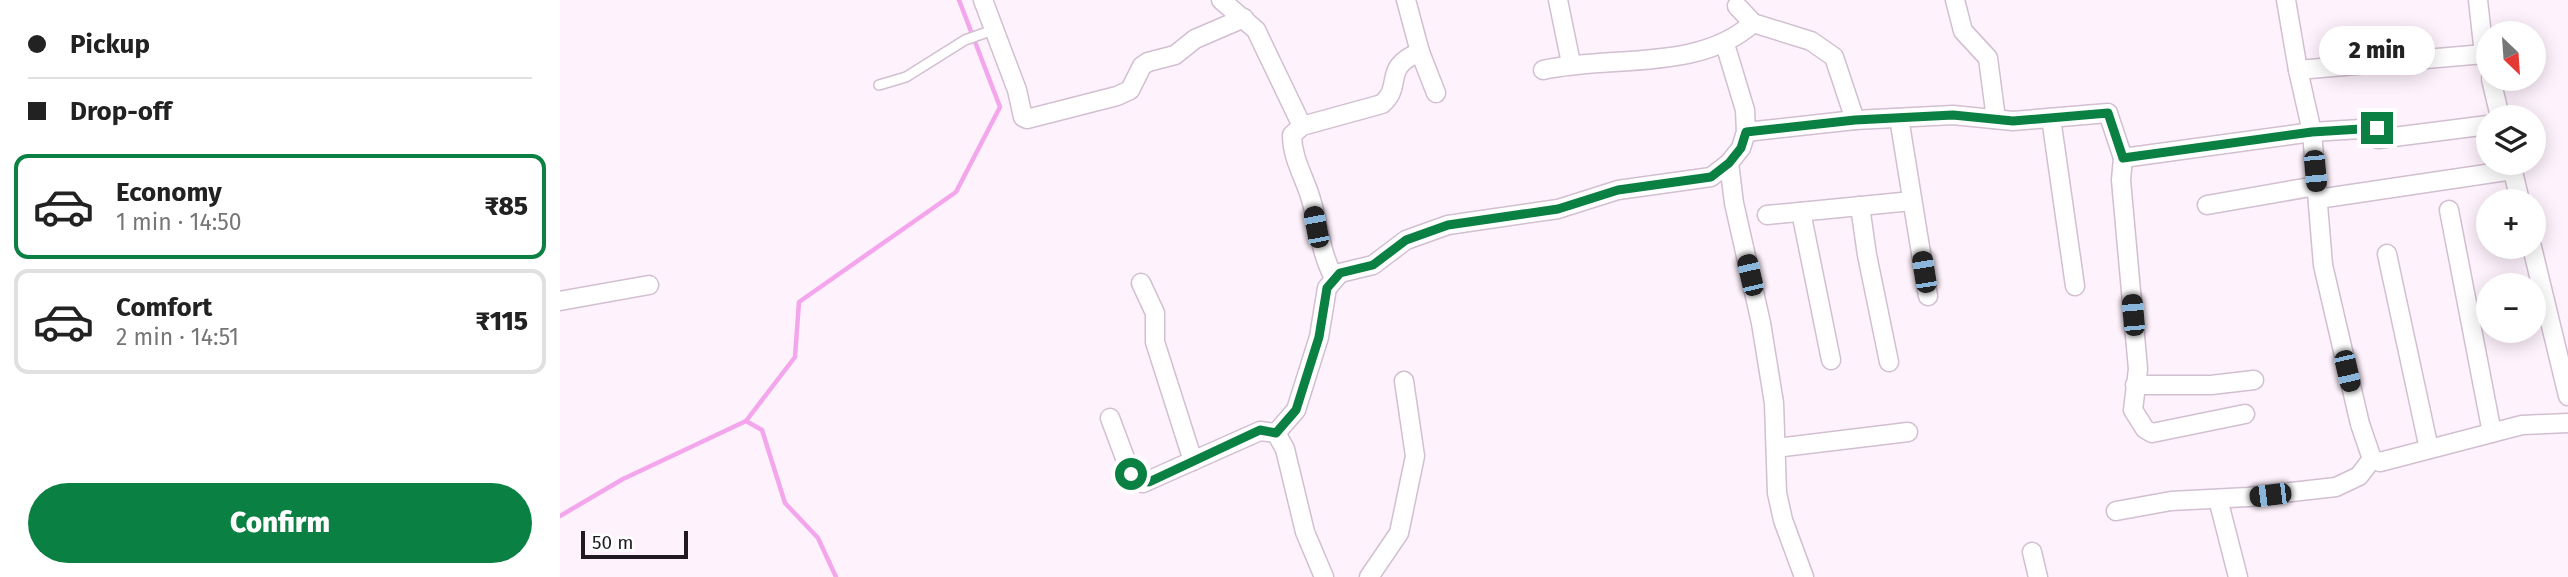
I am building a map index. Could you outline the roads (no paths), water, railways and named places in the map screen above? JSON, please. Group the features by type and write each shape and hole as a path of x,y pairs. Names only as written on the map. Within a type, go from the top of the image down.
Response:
{"street":[{"path":"983,0 991,31 1017,90 1023,117 1027,119 1117,96 1130,90 1142,66 1148,62 1175,55 1195,39 1244,18"},
{"path":"1221,0 1256,30 1302,126"},
{"path":"1406,0 1420,52 1436,93"},
{"path":"1558,0 1571,64"},
{"path":"1955,0 1963,31 1988,58 1996,119"},
{"path":"2286,0 2312,132 2323,265 2360,424 2372,459"},
{"path":"2479,0 2481,21"},
{"path":"1737,6 1753,23 1811,41 1833,57 1855,120"},
{"path":"1543,70 1571,64 1687,54 1724,44 1753,23"},
{"path":"1276,433 1296,410 1307,383 1327,288 1334,278 1373,265 1406,240 1448,225 1558,209 1618,190 1711,177 1729,163 1741,148 1746,132 1745,110 1724,44"},
{"path":"1334,278 1319,242 1310,195 1294,152 1292,135 1302,126 1382,104 1388,99 1398,66 1403,59 1420,52"},
{"path":"2298,70 2476,62"},
{"path":"1746,132 1855,120 1953,115 1996,119 2051,118 2108,113 2123,158 2121,180 2138,369 2133,410 2145,429 2152,433 2245,414"},
{"path":"1899,118 1928,296"},
{"path":"2051,118 2075,286"},
{"path":"2123,158 2312,132 2378,133 2476,126"},
{"path":"1729,163 1734,203 1763,336 1774,403 1780,507 1804,577"},
{"path":"2207,205 2476,171"},
{"path":"1767,215 1913,201"},
{"path":"1860,206 1867,256 1889,362"},
{"path":"2449,210 2492,433"},
{"path":"1801,212 1831,360"},
{"path":"2387,254 2429,449"},
{"path":"2535,259 2568,396"},
{"path":"1141,282 1155,313 1155,342 1193,461"},
{"path":"560,301 649,285"},
{"path":"2135,385 2211,385 2254,380"},
{"path":"1369,577 1399,533 1415,456 1404,381"},
{"path":"1110,418 1131,474 1138,481 1149,482 1260,430 1276,433"},
{"path":"2372,459 2380,462 2522,425 2568,423"},
{"path":"1776,447 1908,432"},
{"path":"1276,433 1285,449 1305,532 1324,577"},
{"path":"2116,511 2171,501 2336,487 2359,476 2372,459"},
{"path":"2218,499 2238,577"},
{"path":"2032,552 2038,577"}],"lane":[{"path":"879,85 906,77 965,40 991,31"}],"waterway":[{"path":"560,516 623,479 746,421 795,357 799,302 956,192 1000,107 959,0"},
{"path":"746,421 762,430 785,503 818,538 836,577"}]}
